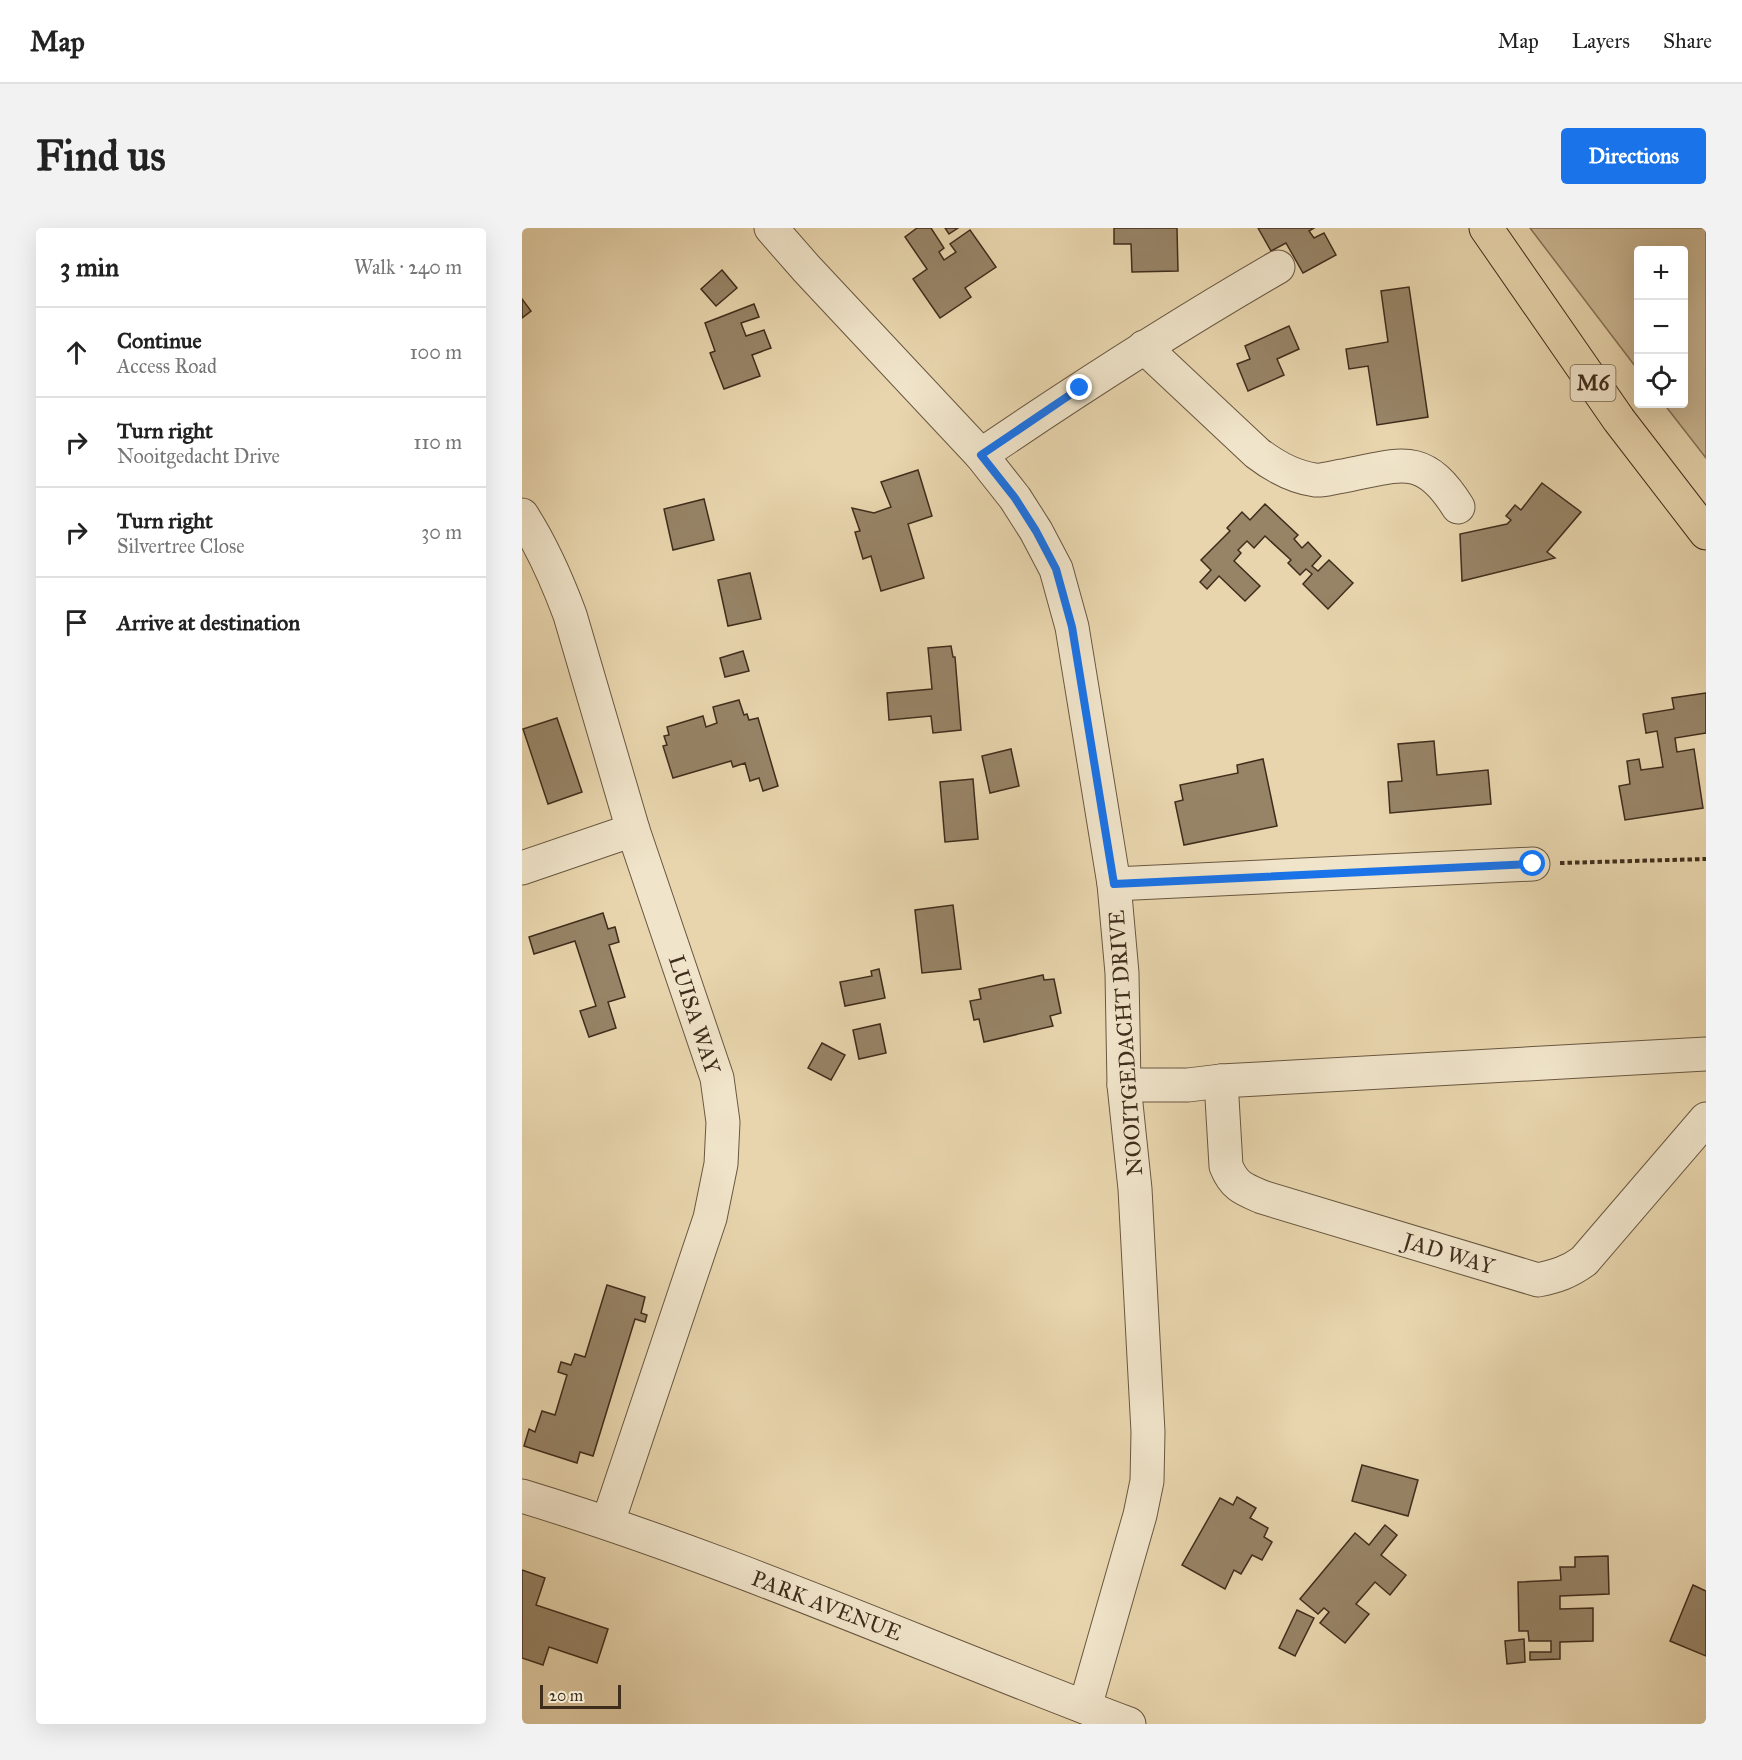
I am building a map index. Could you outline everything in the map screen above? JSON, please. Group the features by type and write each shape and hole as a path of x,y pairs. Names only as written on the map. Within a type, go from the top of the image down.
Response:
{"main road":[{"name":"M6","path":"1486,228 1619,420 1706,533"}],"street":[{"name":"NOOITGEDACHT DRIVE","path":"771,228 981,455 1020,506 1056,569 1072,627 1114,884 1122,973 1124,1085 1136,1189 1147,1416 1147,1481 1140,1515 1085,1707"},
{"path":"981,455 1144,347 1278,267"},
{"path":"1144,347 1257,453 1273,465 1294,475 1317,481 1403,464 1418,467 1434,475 1458,507"},
{"name":"LUISA WAY","path":"522,515 558,582 570,615 633,830 717,1078 723,1122 722,1153 710,1218 608,1522"},
{"path":"522,868 633,830"},
{"path":"1114,884 1533,864"},
{"path":"1124,1085 1188,1085 1221,1081 1706,1054"},
{"name":"JAD WAY","path":"1221,1081 1226,1166 1232,1179 1242,1188 1273,1200 1538,1280 1560,1276 1584,1261 1706,1119"},
{"name":"PARK AVENUE","path":"522,1496 608,1522 791,1589 1129,1724"}],"path":[{"path":"1533,864 1706,859"}],"shaded area":[{"path":"1530,228 1706,228 1706,458 1667,408 1688,408 1688,246 1634,246 1634,365"}],"building":[{"path":"917,228 931,228 944,248 939,252 944,260 956,252 950,244 970,230 996,267 965,288 971,297 940,318 913,279 927,269 905,237"},
{"path":"945,228 958,228 949,234"},
{"path":"1114,228 1177,228 1178,271 1132,272 1131,244 1114,244"},
{"path":"1258,228 1314,228 1309,231 1314,238 1324,233 1336,255 1303,273 1286,243 1271,251"},
{"path":"722,270 737,288 716,306 701,289"},
{"path":"1409,287 1428,417 1377,425 1368,366 1349,369 1346,349 1388,342 1381,291"},
{"path":"522,299 531,311 522,318"},
{"path":"754,304 759,317 741,323 746,336 764,330 771,348 752,355 760,376 724,389 710,353 715,351 705,323"},
{"path":"1289,326 1299,349 1277,359 1284,375 1248,391 1237,364 1250,359 1245,346"},
{"path":"918,470 932,516 908,524 924,578 881,591 871,556 863,559 855,532 860,531 852,508 874,513 891,507 881,482"},
{"path":"1542,483 1581,512 1547,552 1555,558 1462,581 1460,534 1507,524 1511,520 1506,516 1515,505 1521,510"},
{"path":"704,499 714,540 673,550 664,509"},
{"path":"1265,504 1298,535 1294,539 1302,548 1308,542 1321,556 1312,566 1318,571 1329,560 1353,583 1328,609 1303,584 1312,574 1306,569 1300,575 1288,563 1291,560 1265,536 1254,548 1247,541 1238,550 1241,553 1234,561 1260,586 1245,601 1219,576 1207,589 1200,582 1211,570 1201,560 1230,531 1227,528 1242,512 1250,520"},
{"path":"750,573 761,619 728,626 718,580"},
{"path":"951,646 953,657 955,657 961,730 933,733 931,716 889,720 887,693 932,689 928,648"},
{"path":"743,651 749,671 725,677 720,658"},
{"path":"1706,693 1706,733 1675,738 1677,752 1694,749 1703,808 1625,820 1619,786 1630,784 1627,761 1639,759 1641,770 1663,767 1657,731 1646,733 1643,714 1674,709 1672,698"},
{"path":"739,700 744,715 747,714 749,720 758,718 778,786 763,791 759,778 750,781 745,763 733,767 731,761 673,778 663,746 667,745 664,736 669,735 667,727 703,716 706,727 717,723 713,707"},
{"path":"557,718 582,792 548,804 523,729"},
{"path":"1434,741 1437,775 1488,770 1491,804 1390,813 1388,782 1402,781 1398,744"},
{"path":"1011,749 1019,786 990,793 982,756"},
{"path":"1263,759 1277,826 1184,845 1175,802 1183,800 1180,785 1238,773 1237,765"},
{"path":"973,779 978,839 945,842 940,782"},
{"path":"953,905 961,969 922,973 915,910"},
{"path":"603,913 608,929 615,927 619,942 609,945 625,997 608,1002 616,1028 589,1037 580,1011 596,1006 575,941 534,954 529,937"},
{"path":"879,969 885,998 845,1006 840,982 872,976 871,971"},
{"path":"1043,975 1044,980 1054,979 1061,1013 1050,1016 1053,1026 984,1042 979,1019 974,1020 970,1001 981,999 979,989"},
{"path":"880,1024 886,1053 859,1059 853,1030"},
{"path":"822,1043 845,1055 831,1080 808,1068"},
{"path":"607,1285 645,1297 641,1313 647,1315 645,1322 635,1319 593,1456 580,1452 577,1463 524,1446 529,1429 535,1432 542,1411 555,1415 567,1375 558,1372 561,1362 571,1365 575,1354 585,1357"},
{"path":"1362,1465 1418,1480 1408,1516 1352,1501"},
{"path":"1237,1497 1256,1508 1250,1518 1268,1528 1264,1537 1272,1542 1262,1560 1252,1555 1241,1574 1234,1570 1225,1589 1182,1565 1220,1498 1233,1505"},
{"path":"1385,1525 1397,1535 1381,1555 1406,1575 1390,1595 1375,1582 1356,1604 1369,1614 1345,1643 1320,1623 1329,1612 1324,1608 1318,1614 1300,1599 1355,1533 1369,1545"},
{"path":"1608,1556 1609,1594 1560,1596 1560,1609 1593,1608 1593,1641 1560,1642 1560,1659 1530,1660 1530,1652 1551,1652 1551,1641 1529,1641 1528,1631 1519,1631 1518,1582 1561,1580 1560,1567 1575,1567 1575,1557"},
{"path":"522,1570 545,1578 536,1605 608,1629 597,1663 549,1647 543,1665 522,1658"},
{"path":"1693,1585 1706,1591 1706,1656 1670,1641"},
{"path":"1297,1610 1314,1618 1295,1656 1279,1648"},
{"path":"1524,1639 1525,1662 1507,1664 1505,1641"}],"route":[{"path":"1080,388 981,455 1015,498 1056,569 1072,627 1114,884 1533,864"}]}
